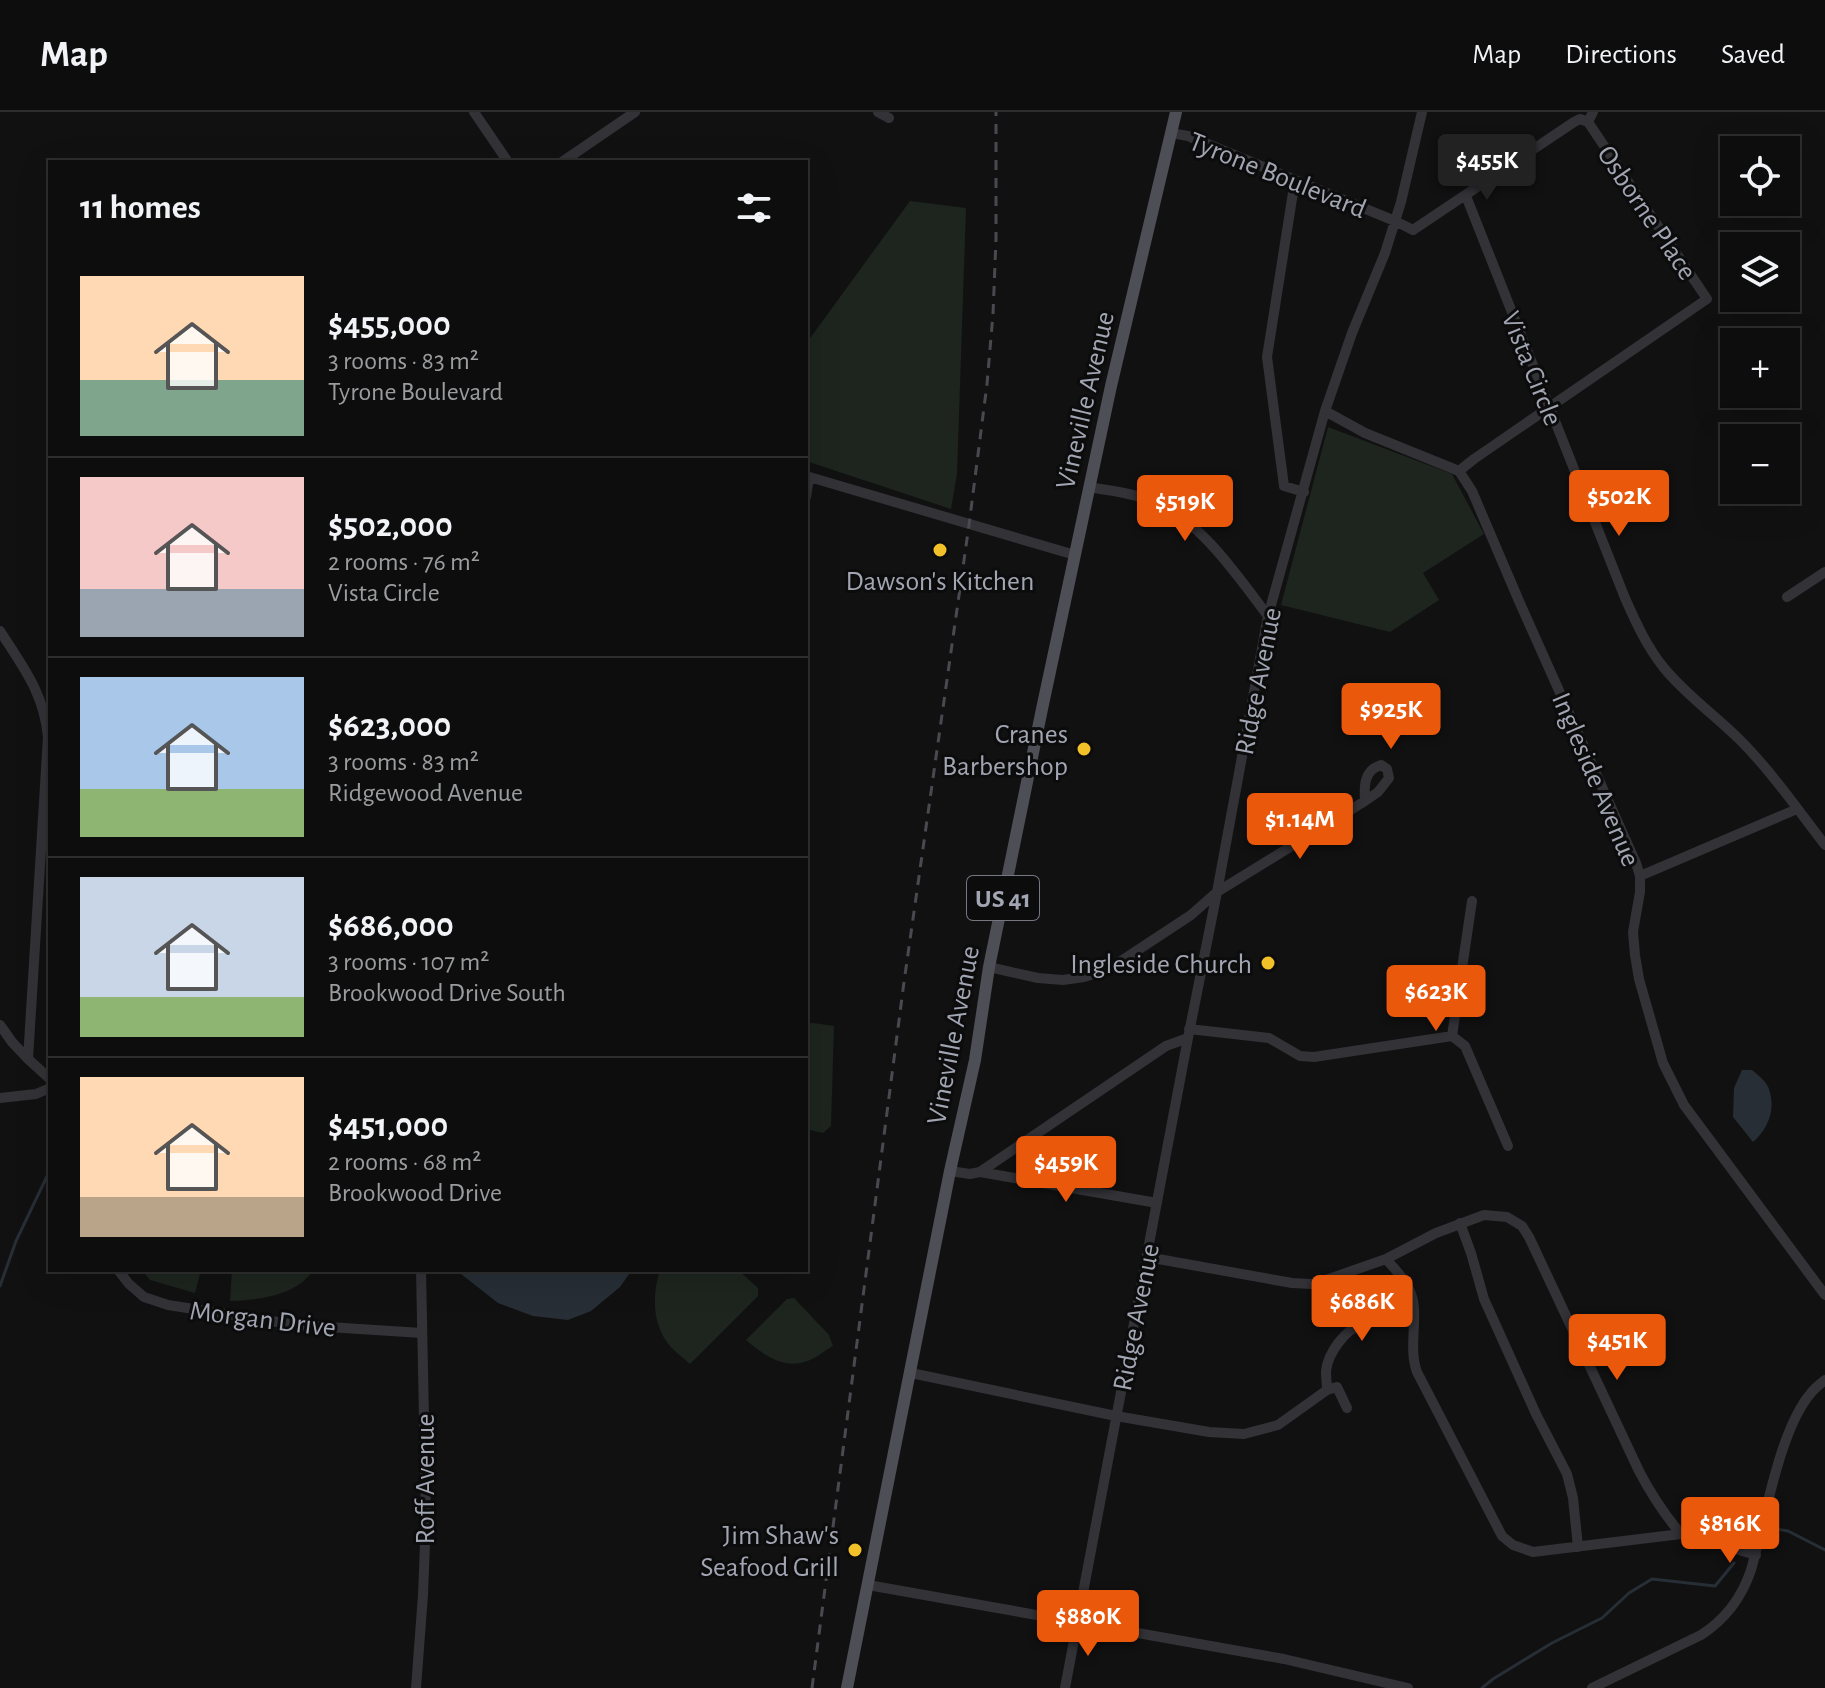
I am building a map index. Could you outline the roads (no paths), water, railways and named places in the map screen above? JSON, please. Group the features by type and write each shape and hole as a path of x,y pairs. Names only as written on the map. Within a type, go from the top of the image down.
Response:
{"main road":[{"name":"Vineville Avenue","path":"847,1688 975,1060 989,967 1089,487 1176,112"}],"street":[{"path":"474,112 507,160"},
{"path":"565,160 635,112"},
{"path":"878,112 889,118"},
{"name":"Ridge Avenue","path":"1065,1688 1268,616 1325,411 1395,221 1422,112"},
{"name":"Tyrone Boulevard","path":"1171,133 1188,136 1413,230 1574,122 1590,117"},
{"name":"Osborne Place","path":"1459,471 1707,299 1590,117"},
{"path":"1295,180 1267,357 1284,486 1304,492"},
{"name":"Vista Circle","path":"1466,196 1625,598 1647,644 1676,681 1761,763 1825,845"},
{"path":"1325,411 1365,433 1459,471"},
{"name":"Ingleside Avenue","path":"1459,471 1472,491 1636,863 1640,892 1633,932 1635,955 1663,1063 1684,1105 1825,1295"},
{"path":"808,476 1075,555"},
{"path":"1089,487 1152,500 1180,516 1212,546 1268,616"},
{"path":"1787,597 1825,572"},
{"path":"0,631 38,693 48,732"},
{"path":"28,1059 48,752"},
{"path":"989,967 1063,980 1109,969 1191,915 1217,892 1365,801"},
{"path":"1640,876 1797,809"},
{"path":"1452,1036 1472,901"},
{"path":"0,1025 12,1042 48,1077"},
{"path":"980,1172 1188,1034 1269,1038 1300,1056 1314,1057 1452,1036 1465,1046 1508,1146"},
{"path":"0,1098 36,1094 48,1089"},
{"path":"950,1171 980,1172 1157,1203"},
{"path":"1147,1257 1311,1284 1386,1259 1460,1223 1484,1215 1507,1217 1522,1226 1535,1247 1654,1500 1681,1534"},
{"path":"1460,1223 1484,1299 1567,1474 1578,1547"},
{"path":"1386,1259 1411,1292 1414,1306 1412,1347 1417,1372 1502,1536 1513,1545 1533,1552 1681,1534 1725,1541 1732,1548 1756,1555"},
{"name":"Morgan Drive","path":"120,1272 144,1297 168,1305 297,1325 422,1333"},
{"name":"Roff Avenue","path":"416,1688 426,1518 421,1272"},
{"path":"1327,1390 1329,1358 1353,1327 1366,1323 1413,1322"},
{"path":"911,1373 1209,1432 1244,1434 1278,1425 1327,1390 1337,1387 1347,1408"},
{"path":"1592,1688 1682,1645 1714,1626 1727,1614 1741,1593 1756,1555 1791,1426 1811,1392 1825,1380"},
{"path":"1725,1541 1741,1533 1761,1534"},
{"path":"868,1585 1284,1659 1408,1688"}],"waterway":[{"path":"0,1286 16,1241 48,1174"},
{"path":"1776,1529 1788,1531 1825,1550"},
{"path":"1482,1688 1552,1643 1602,1618 1629,1593 1652,1579 1715,1586 1734,1563"}],"railway":[{"path":"812,1688 904,982 987,384 996,239 996,112"}],"place":[{"name":"Dawson's Kitchen","path":"940,550"},
{"name":"Cranes Barbershop","path":"1084,749"},
{"name":"Ingleside Church","path":"1268,963"},
{"name":"Jim Shaw's Seafood Grill","path":"855,1550"}]}
